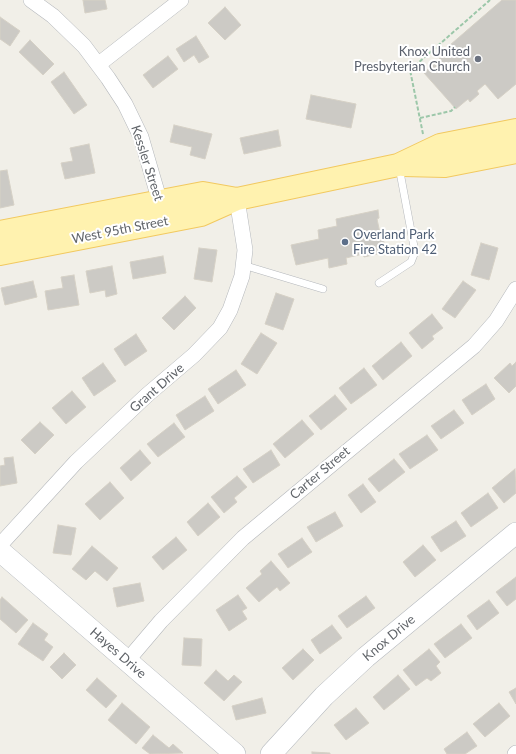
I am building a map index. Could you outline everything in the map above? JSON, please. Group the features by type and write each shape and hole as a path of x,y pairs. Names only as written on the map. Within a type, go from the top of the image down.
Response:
{"main road":[{"name":"West 95th Street","path":"398,165 440,145 516,130"},
{"name":"West 95th Street","path":"0,254 201,215 237,199 398,165 445,166 516,152"},
{"name":"West 95th Street","path":"0,232 203,193 237,199"}],"street":[{"name":"Kessler Street","path":"31,0 53,16 84,46 99,64 125,104 141,137 166,221"},
{"path":"99,64 181,0"},
{"name":"Grant Drive","path":"0,545 76,462 147,395 210,340 220,328 238,294 245,250 237,199"},
{"name":"Carter Street","path":"127,661 161,621 243,538 474,346 496,321 516,289"},
{"name":"Knox Drive","path":"271,754 324,696 366,657 516,533"},
{"name":"Hayes Drive","path":"0,551 235,754"}],"lane":[{"path":"379,283 410,262 415,252 398,165"},
{"path":"243,265 323,289"}],"path":[{"path":"424,138 410,70 490,0"},
{"path":"420,118 451,111 455,107"}],"building":[{"path":"83,0 105,0 107,9 85,13"},
{"name":"Knox United Presbyterian Church","path":"502,0 516,0 516,84 498,99 485,84 477,91 479,94 470,102 468,99 456,109 424,73 452,47 450,45"},
{"path":"225,7 241,25 225,40 208,23"},
{"path":"0,17 20,31 10,46 0,39"},
{"path":"196,36 209,57 199,63 194,55 184,62 176,49"},
{"path":"30,40 54,64 43,75 19,52"},
{"path":"168,56 178,69 153,88 143,75"},
{"path":"64,72 87,105 74,114 51,82"},
{"path":"311,95 356,104 351,128 306,119"},
{"path":"174,125 212,134 205,159 190,155 192,147 170,142"},
{"path":"278,130 281,146 244,154 240,138"},
{"path":"89,144 95,173 65,179 61,163 73,161 70,148"},
{"path":"7,170 14,205 0,208 0,171"},
{"name":"Overland Park Fire Station 42","path":"378,210 379,218 377,219 386,252 364,257 363,254 346,258 347,264 329,268 328,258 296,265 291,245 319,239 318,230 337,226 336,219"},
{"path":"481,243 498,248 489,280 471,275"},
{"path":"199,248 217,250 212,282 194,279"},
{"path":"163,256 166,273 133,279 130,262"},
{"path":"112,266 117,294 106,297 105,290 90,293 86,271"},
{"path":"74,275 79,305 48,310 45,291 63,288 61,277"},
{"path":"33,281 37,297 5,305 1,288"},
{"path":"463,281 476,290 455,318 442,309"},
{"path":"276,293 294,299 283,330 265,324"},
{"path":"185,296 196,308 174,330 162,318"},
{"path":"432,314 443,328 432,336 434,339 422,349 409,333"},
{"path":"261,333 277,343 257,374 241,364"},
{"path":"136,334 147,351 125,366 114,349"},
{"path":"401,342 412,356 383,380 372,366"},
{"path":"516,362 516,386 509,393 494,378 510,363 512,366"},
{"path":"103,363 116,381 94,396 82,378"},
{"path":"364,368 377,385 351,404 339,388"},
{"path":"236,370 246,385 218,404 208,389"},
{"path":"486,384 495,399 472,415 462,400"},
{"path":"72,391 86,407 66,424 52,408"},
{"path":"335,395 347,409 321,430 309,416"},
{"path":"205,396 214,411 185,430 176,415"},
{"path":"454,410 464,423 441,439 431,426"},
{"path":"302,420 314,434 285,458 273,444"},
{"path":"40,422 54,435 35,454 21,440"},
{"path":"174,423 185,437 158,457 147,444"},
{"path":"427,435 438,450 410,469 399,454"},
{"path":"140,450 151,463 131,481 120,468"},
{"path":"271,450 280,465 253,483 243,469"},
{"path":"13,457 17,483 0,486 0,466 5,465 4,458"},
{"path":"394,459 405,472 379,492 368,479"},
{"path":"515,469 516,493 504,503 492,488"},
{"path":"237,476 247,487 234,498 237,502 224,513 211,497"},
{"path":"110,482 124,498 100,520 85,504"},
{"path":"363,484 376,502 361,513 348,495"},
{"path":"488,493 498,508 471,527 461,513"},
{"path":"208,503 220,517 198,536 187,522"},
{"path":"335,512 343,526 316,542 307,527"},
{"path":"456,521 466,536 441,552 431,537"},
{"path":"58,525 76,528 71,555 53,553"},
{"path":"176,537 187,550 163,570 152,557"},
{"path":"302,538 312,552 288,568 278,554"},
{"path":"423,545 436,560 415,577 403,562"},
{"path":"92,546 118,568 107,581 95,571 86,580 72,569"},
{"path":"271,561 290,583 280,591 277,587 259,602 246,588 262,574 260,571"},
{"path":"516,577 516,599 507,606 496,592"},
{"path":"140,583 144,601 117,607 113,588"},
{"path":"238,595 247,608 242,611 247,619 229,631 216,610"},
{"path":"366,596 375,608 347,628 338,616"},
{"path":"2,597 28,620 16,633 0,619 0,600"},
{"path":"489,600 499,613 477,630 467,616"},
{"path":"33,623 48,634 44,640 53,647 43,661 18,644"},
{"path":"461,624 472,638 445,658 434,644"},
{"path":"332,625 342,638 320,654 311,640"},
{"path":"184,638 202,639 201,666 182,665"},
{"path":"303,649 314,660 293,680 282,668"},
{"path":"429,649 440,662 436,666 441,673 431,681 427,678 416,686 403,670"},
{"path":"64,653 76,665 62,679 50,667"},
{"path":"216,670 228,681 234,675 242,682 224,701 204,683"},
{"path":"398,675 410,689 384,710 373,697"},
{"path":"97,678 117,696 106,708 86,690"},
{"path":"516,688 516,704 509,692"},
{"path":"262,698 266,713 236,720 232,706"},
{"path":"122,703 150,727 136,744 108,720"},
{"path":"499,703 510,716 485,737 473,724"},
{"path":"356,708 369,723 346,740 334,725"},
{"path":"467,732 477,746 465,754 447,754 444,749"},
{"path":"153,735 169,748 173,744 183,753 150,754 142,748"},
{"path":"312,752 330,753 330,754 312,754"}],"place":[{"name":"Knox United Presbyterian Church","path":"478,59"},
{"name":"Overland Park Fire Station 42","path":"345,242"}]}
